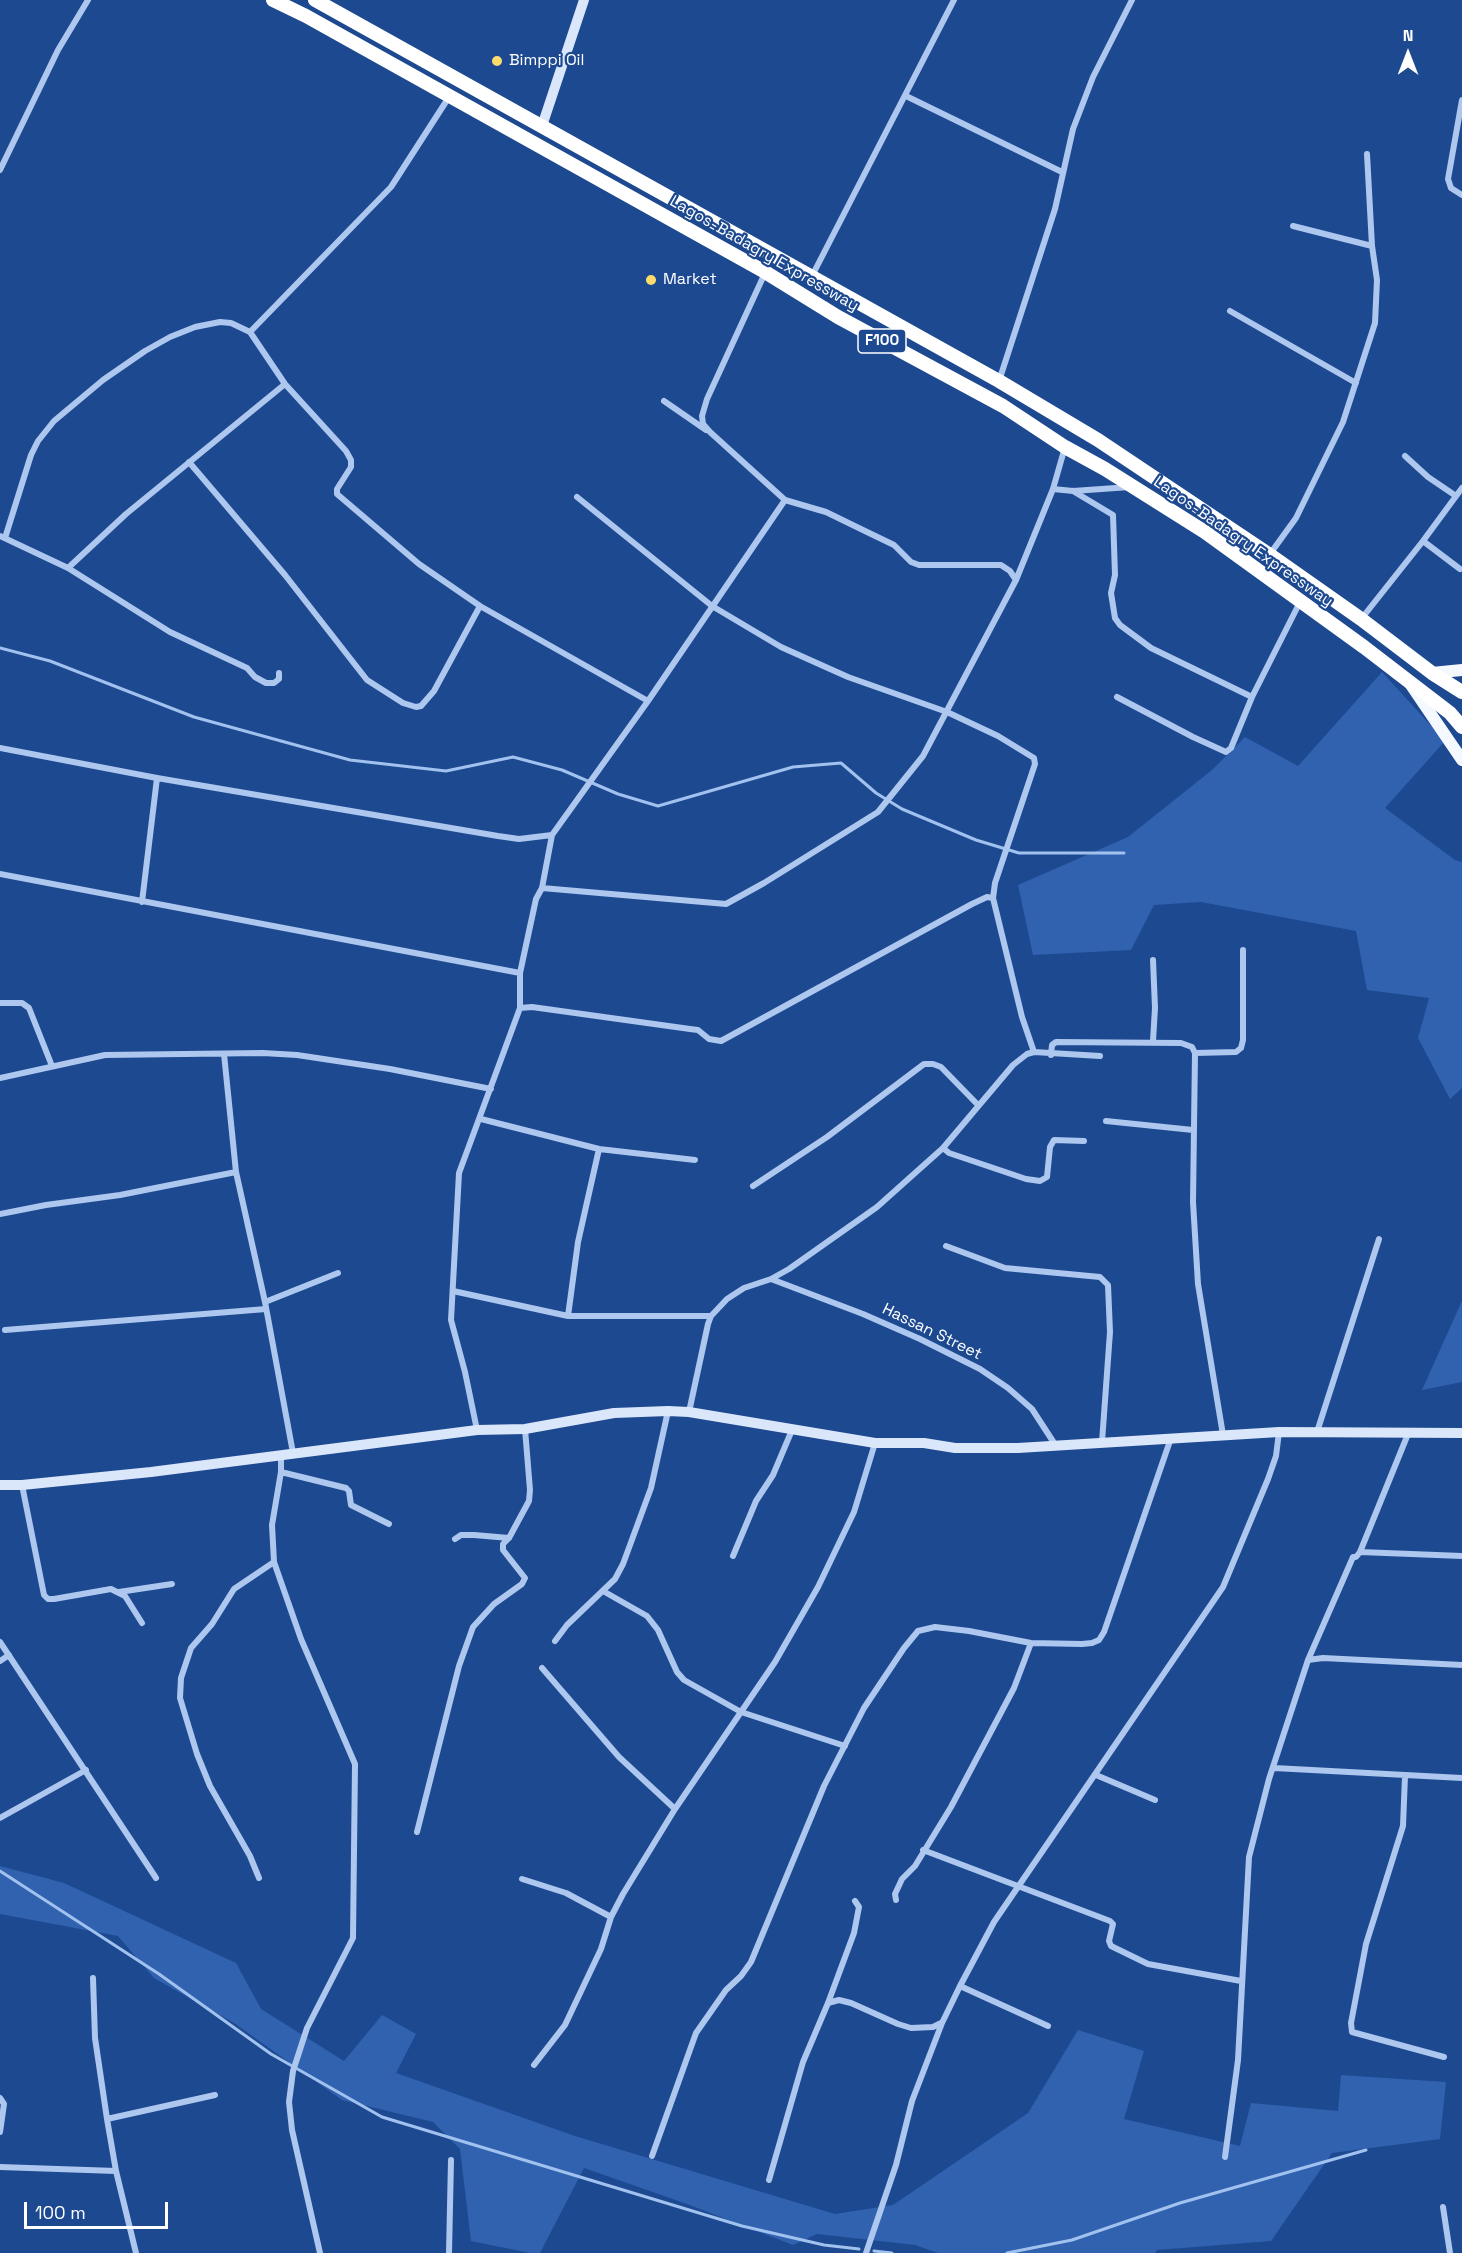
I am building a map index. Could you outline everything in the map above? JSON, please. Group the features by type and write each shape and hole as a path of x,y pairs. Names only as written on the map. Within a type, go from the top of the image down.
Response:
{"highway":[{"name":"Lagos-Badagry Expressway","path":"273,0 306,16 765,272 838,317 1003,406 1065,447 1135,487 1206,532 1405,677 1450,712 1462,728"},
{"name":"Lagos-Badagry Expressway","path":"315,0 999,381 1115,451 1270,555 1361,619 1432,673 1462,692"},
{"path":"838,317 846,296"}],"main road":[{"path":"1432,673 1462,670"},
{"name":"Lagos-Badagry Expressway","path":"1405,677 1462,760"}],"street":[{"path":"0,170 58,50 88,0"},
{"path":"542,126 584,0"},
{"path":"812,276 954,0"},
{"path":"999,381 1055,209 1073,129 1094,77 1132,0"},
{"path":"906,96 1062,172"},
{"path":"250,332 391,187 449,97"},
{"path":"1462,100 1448,178 1451,188 1462,195"},
{"path":"1270,555 1296,518 1343,422 1375,323 1377,280 1372,246 1367,154"},
{"path":"1293,226 1372,246"},
{"path":"765,272 707,399 702,416 703,424 785,500 826,512 894,545 916,564 1001,565 1010,571 1016,580"},
{"path":"1230,311 1356,383"},
{"path":"279,673 279,679 274,683 266,683 255,677 247,668 170,632 68,568 3,537 34,448 54,421 103,380 145,351 170,337 195,327 220,322 231,323 250,332 285,384 329,429 351,460 351,467 337,489 338,494 419,564 480,606 648,701"},
{"path":"68,568 126,514 285,384"},
{"path":"664,401 710,432"},
{"path":"542,888 726,904 878,812 923,756 1016,580 1053,489 1065,447"},
{"path":"1405,456 1428,477 1456,496"},
{"path":"189,462 285,575 367,680 403,704 421,706 430,697 480,606"},
{"path":"1053,489 1073,491 1135,487"},
{"path":"1361,619 1423,542 1462,488"},
{"path":"1073,491 1113,515 1116,575 1111,592 1116,618 1120,626 1151,648 1252,697"},
{"path":"577,497 712,606 780,647 848,677 946,712 998,736 1034,758 1035,764 995,883 993,898 1022,1017 1034,1052"},
{"path":"477,1430 451,1320 459,1173 506,1051 519,1008 520,973 536,899 542,888 552,835 648,701 785,500"},
{"path":"1423,542 1460,569"},
{"path":"1117,697 1202,742 1226,752 1231,748 1252,697 1300,601"},
{"path":"0,748 157,778 519,839 552,835"},
{"path":"142,902 157,778"},
{"path":"0,874 520,973"},
{"path":"519,1008 532,1007 698,1030 709,1039 721,1041 972,904 987,897 993,898"},
{"path":"1195,1053 1236,1052 1241,1048 1243,1040 1243,950"},
{"path":"1153,960 1155,1008 1153,1041"},
{"path":"0,1003 22,1003 29,1008 52,1066"},
{"path":"1051,1054 1052,1045 1056,1042 1153,1041 1188,1044 1195,1053 1193,1202 1198,1284 1223,1435"},
{"path":"689,1412 711,1316 727,1299 754,1284 771,1280 877,1207 943,1148 1013,1065 1027,1054 1034,1052 1100,1056"},
{"path":"0,1078 105,1054 263,1053 297,1055 390,1069 491,1089"},
{"path":"224,1054 236,1172 265,1305 293,1453"},
{"path":"753,1186 827,1137 924,1064 941,1067 978,1105"},
{"path":"480,1119 599,1149 694,1160"},
{"path":"1106,1121 1193,1130"},
{"path":"943,1148 949,1153 1026,1179 1040,1181 1047,1177 1050,1147 1054,1140 1084,1141"},
{"path":"568,1316 578,1242 599,1149"},
{"path":"0,1214 120,1195 236,1172"},
{"path":"1317,1432 1379,1239"},
{"path":"946,1246 1005,1268 1095,1276 1101,1277 1108,1285 1110,1332 1102,1442"},
{"path":"5,1330 265,1305 338,1273"},
{"name":"Hassan Street","path":"771,1280 863,1314 920,1339 980,1370 1008,1388 1032,1409 1056,1446"},
{"path":"453,1291 568,1316 711,1316"},
{"path":"555,1641 567,1625 615,1579 623,1564 651,1488 668,1412"},
{"path":"0,1485 22,1485 281,1456 477,1430 525,1429 614,1413 689,1412 875,1443 924,1443 955,1448 1018,1448 1279,1432 1462,1433"},
{"path":"417,1832 459,1666 474,1627 494,1605 522,1584 525,1578 503,1550 503,1544 509,1538 529,1501 525,1429"},
{"path":"733,1556 756,1502 772,1475 792,1430"},
{"path":"866,2252 896,2165 912,2101 942,2023 960,1986 994,1922 1223,1587 1268,1479 1276,1456 1279,1432"},
{"path":"1225,2157 1238,2060 1249,1857 1269,1779 1308,1660 1353,1557 1360,1552 1408,1434"},
{"path":"652,2156 696,2032 726,1990 741,1976 751,1962 824,1786 864,1708 904,1648 918,1631 935,1627 969,1630 1031,1643 1082,1644 1099,1640 1104,1632 1171,1438"},
{"path":"534,2065 565,2025 601,1949 611,1917 623,1894 675,1809 775,1662 818,1587 854,1512 875,1443"},
{"path":"281,1456 281,1472 272,1525 274,1562 301,1640 355,1764 352,1938 307,2028 293,2071 289,2102 292,2130 320,2253"},
{"path":"281,1472 346,1488 349,1491 351,1505 389,1524"},
{"path":"22,1485 44,1595 48,1599 54,1599 111,1589 125,1596 142,1623"},
{"path":"455,1539 461,1535 509,1538"},
{"path":"1360,1552 1462,1557"},
{"path":"259,1878 250,1856 210,1786 196,1754 180,1698 181,1678 191,1648 212,1624 234,1590 274,1562"},
{"path":"119,1592 172,1584"},
{"path":"603,1591 647,1617 658,1630 677,1672 684,1680 741,1712 845,1746"},
{"path":"0,1642 156,1878"},
{"path":"896,1900 895,1894 902,1879 915,1866 962,1788 1009,1698 1031,1643"},
{"path":"0,1661 9,1655"},
{"path":"1308,1660 1323,1658 1462,1665"},
{"path":"542,1668 619,1757 675,1809"},
{"path":"1274,1768 1462,1778"},
{"path":"0,1818 86,1770"},
{"path":"1096,1775 1155,1800"},
{"path":"1405,1776 1403,1826 1366,1944 1351,2023 1352,2032 1444,2056"},
{"path":"923,1850 1110,1921 1113,1924 1109,1941 1111,1946 1148,1964 1241,1981"},
{"path":"522,1880 566,1893 611,1917"},
{"path":"770,2180 803,2062 828,2003 859,1915 859,1907 855,1901"},
{"path":"93,1978 95,2038 106,2119 136,2253"},
{"path":"960,1986 1048,2026"},
{"path":"828,2003 839,2000 851,2002 911,2028 933,2027 942,2023"},
{"path":"106,2119 214,2095"},
{"path":"0,2098 4,2104 0,2132"},
{"path":"449,2253 452,2160"},
{"path":"0,2166 116,2171"},
{"path":"1443,2207 1450,2253"}],"shaded area":[{"path":"1382,672 1445,741 1385,808 1455,860 1462,862 1462,1088 1450,1099 1418,1038 1429,998 1367,990 1356,931 1201,902 1154,905 1131,950 1033,955 1018,885 1128,837 1212,770 1245,737 1298,766"},
{"path":"1461,1303 1462,1382 1422,1390"},
{"path":"0,1866 64,1883 236,1963 261,2009 344,2061 382,2015 416,2034 396,2073 575,2136 835,2214 893,2205 1028,2113 1078,2030 1144,2051 1124,2119 1240,2146 1251,2103 1338,2111 1341,2075 1446,2082 1440,2139 1332,2153 1271,2241 1157,2250 1155,2253 938,2253 915,2245 817,2234 793,2245 687,2204 584,2168 540,2253 530,2253 471,2241 460,2149 433,2122 342,2100 234,2023 154,1978 118,1936 0,1914"}],"waterway":[{"path":"0,648 50,661 194,717 350,760 446,771 513,757 562,770 618,794 658,806 793,767 841,763 876,793 902,809 976,840 1019,853 1124,853"},
{"path":"0,1871 159,1974 271,2054 382,2117 742,2226 824,2245 859,2249"},
{"path":"1007,2253 1072,2240 1180,2203 1366,2150"},
{"path":"874,2251 892,2253"}],"place":[{"name":"Bimppi Oil","path":"497,61"},
{"name":"Market","path":"651,280"}]}
